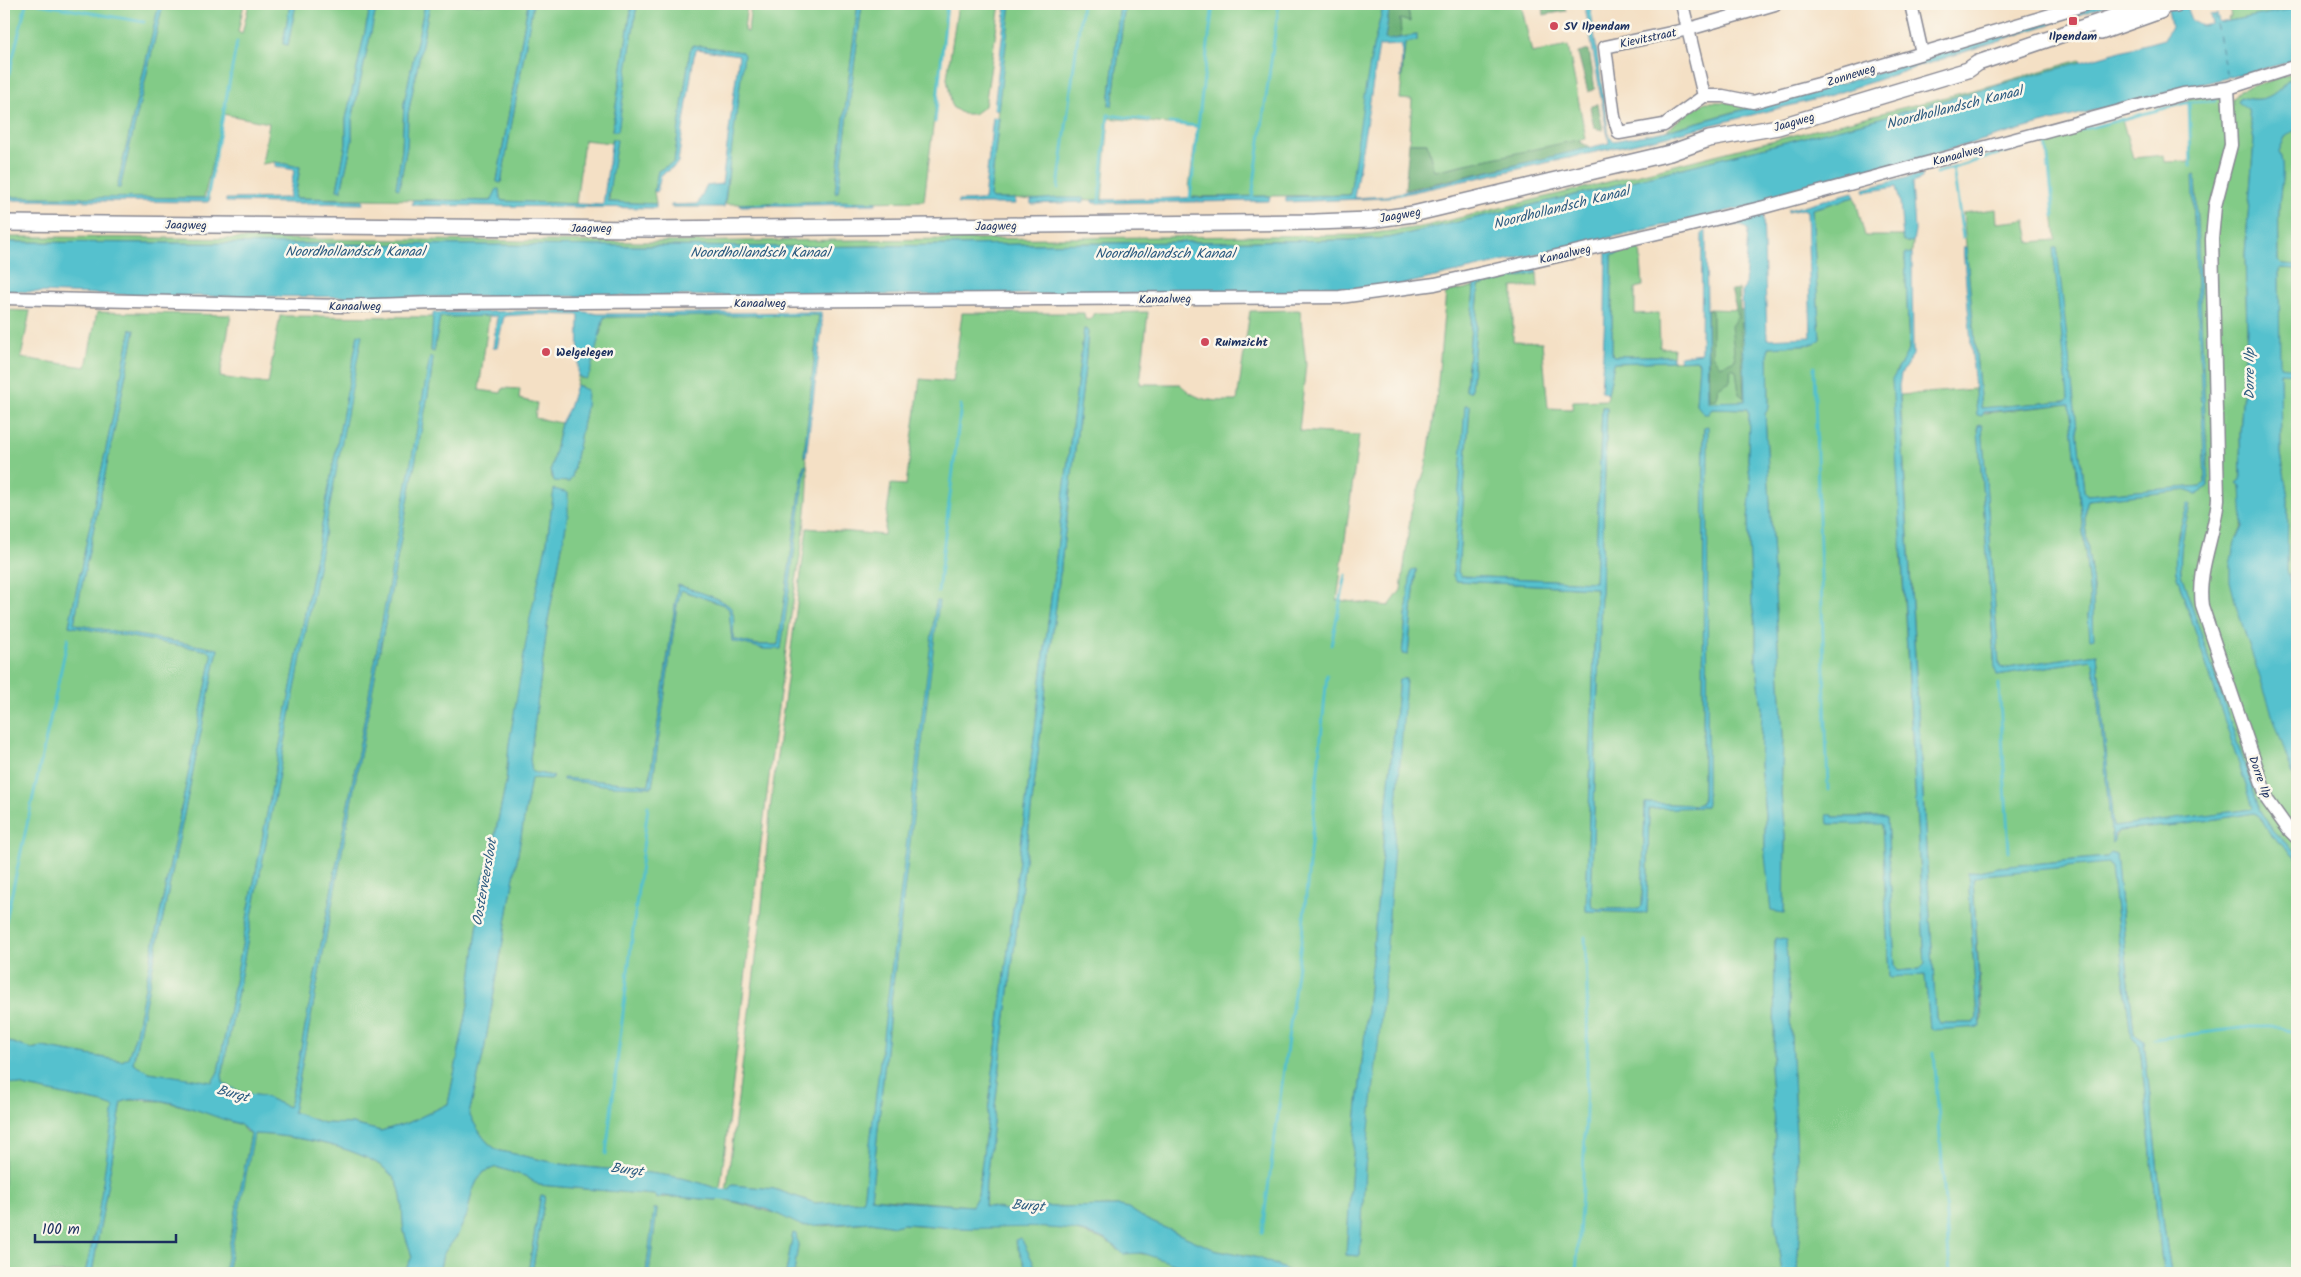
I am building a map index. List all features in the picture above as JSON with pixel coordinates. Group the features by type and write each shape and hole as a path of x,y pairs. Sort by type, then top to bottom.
{"main road":[{"name":"Jaagweg","path":"4,223 658,229 1364,220 1413,214 1670,153 1708,139 1765,131 1968,70 1980,70 2021,58 2154,6"}],"street":[{"path":"1682,4 1704,96"},
{"name":"Kievitstraat","path":"1704,96 1664,125 1619,133 1614,117 1605,47 1689,29 1775,4"},
{"path":"1911,4 1922,54"},
{"name":"Zonneweg","path":"1704,96 1723,96 1753,102 1922,54 2087,4"},
{"name":"Kanaalweg","path":"4,298 349,306 1340,297 1435,284 1759,209 2183,94 2228,88 2297,66"},
{"name":"Dorre Ilp","path":"2228,88 2231,145 2215,206 2212,239 2218,499 2215,522 2200,581 2202,606 2268,801 2288,829 2297,838"}],"green space":[{"path":"4,4 159,4 117,187 120,188 163,4 244,4 238,32 242,34 249,4 290,4 283,44 288,45 296,4 371,4 346,119 346,144 337,190 341,191 352,141 352,120 377,4 425,4 404,103 402,150 396,188 399,189 407,146 408,114 430,4 528,4 497,181 501,183 533,4 632,4 612,130 617,131 637,4 747,4 744,31 748,32 751,4 858,4 835,192 838,192 862,4 948,4 924,201 725,204 742,52 693,45 690,51 674,162 658,171 654,191 656,204 609,202 612,139 611,143 584,140 576,204 502,201 499,190 491,201 295,198 300,167 275,162 262,164 269,123 223,114 204,198 4,197"},
{"path":"958,4 1000,4 985,106 974,114 963,114 952,107 947,78"},
{"path":"1010,4 1120,4 1109,105 1112,106 1125,4 1384,4 1373,47 1350,195 1192,197 1189,187 1197,127 1109,118 1102,200 991,199 999,118 997,117"},
{"path":"1390,4 1407,4 1410,22 1400,19 1401,37 1388,41 1385,38"},
{"path":"1407,4 1521,4 1532,53 1568,46 1586,139 1433,171 1427,143 1409,143 1412,100 1400,99 1405,43 1417,40 1416,35 1401,37 1400,19 1410,21"},
{"path":"1539,4 1564,4 1566,11 1544,15 1543,6"},
{"path":"2297,4 2297,8 2229,21 2228,18 2231,17 2229,5"},
{"path":"1589,50 1595,89 1588,92 1578,53"},
{"path":"2080,60 2080,63 1873,120 1588,192 1389,238 797,247 4,242 4,237 649,242 1359,235 1421,227 1596,185 1993,85"},
{"path":"2297,72 2278,90 2266,98 2250,99 2240,97 2248,109 2254,140 2245,254 2247,329 2240,434 2241,480 2237,483 2241,486 2244,512 2243,524 2238,535 2243,626 2275,720 2297,714 2297,854 2273,831 2260,811 2181,574 2182,540 2190,506 2178,532 2176,573 2254,807 2252,809 2113,828 2097,654 2001,668 1999,664 1982,426 1978,426 1994,658 1997,675 2090,660 2093,663 2098,692 2112,842 2118,831 2186,824 2254,813 2258,815 2271,835 2297,859 2297,1273 2171,1273 2164,1227 2144,1041 2134,1034 2116,855 2111,853 2107,857 1999,867 1968,873 1977,1019 1974,1023 1939,1023 1936,1018 1900,395 1975,389 1977,414 2070,405 2090,598 2088,616 2093,638 2093,588 2085,517 2087,500 2189,490 2196,494 2208,486 2195,174 2205,484 2203,486 2086,495 2073,393 2066,367 2068,398 2066,401 1981,408 1963,213 1996,209 1997,223 2026,220 2030,242 2056,240 2046,141 2122,119 2133,158 2164,155 2165,162 2192,161 2188,98 2212,96 2224,101 2234,99 2240,90"},
{"path":"1706,102 1724,102 1751,107 1666,131 1683,116"},
{"path":"1598,104 1603,130 1594,128 1590,107"},
{"path":"2297,129 2297,265 2282,264 2279,261 2279,206 2282,165 2279,151 2285,137"},
{"path":"1577,140 1591,148 1405,190 1409,143 1427,143 1434,171"},
{"path":"1855,197 1865,236 1903,236 1906,242 1913,242 1912,253 1905,255 1909,349 1906,358 1896,371 1901,548 1925,964 1920,969 1897,971 1895,967 1887,819 1882,817 1833,817 1829,824 1882,823 1889,977 1925,975 1930,1028 1980,1027 1982,1018 1973,879 1983,875 2108,862 2111,868 2131,1037 2140,1045 2163,1273 1797,1273 1800,1215 1786,941 1775,939 1774,1057 1770,1066 1777,1185 1775,1221 1782,1273 1294,1273 1259,1258 1213,1249 1147,1220 1128,1208 1120,1206 1054,1207 1026,1205 1012,1211 985,1206 986,1180 1085,368 1088,330 1084,329 978,1195 972,1206 871,1198 891,1001 938,601 863,1201 815,1203 774,1189 732,1185 726,1192 760,927 771,801 807,528 884,535 891,484 906,485 920,379 953,382 962,313 1084,313 1085,319 1089,320 1095,313 1148,312 1140,384 1180,384 1186,390 1199,397 1213,400 1237,401 1250,311 1300,310 1306,364 1299,431 1359,435 1337,600 1389,606 1401,590 1411,511 1426,467 1436,403 1446,292 1474,287 1466,390 1471,391 1479,286 1537,273 1538,287 1513,287 1513,341 1542,342 1548,408 1572,409 1573,401 1607,400 1614,363 1696,360 1699,363 1696,404 1708,414 1711,408 1747,409 1749,414 1748,460 1751,485 1748,520 1752,604 1756,628 1756,659 1762,708 1760,764 1765,815 1765,855 1784,913 1785,835 1781,795 1783,736 1765,414 1769,407 1768,347 1815,344 1820,339 1812,209","holes":["1466,405 1470,406 1458,572 1461,576 1595,582 1602,407 1607,407 1591,901 1592,907 1598,909 1639,909 1642,906 1645,803 1694,805 1700,804 1703,800 1704,427 1706,807 1649,808 1647,913 1586,911 1596,588 1456,581 1453,575","1416,570 1408,655 1402,653 1409,589","1399,679 1406,679 1365,1167 1360,1256 1346,1255 1352,1166"]},
{"path":"1640,248 1643,286 1635,288 1635,314 1659,313 1660,348 1674,348 1673,356 1613,356 1612,354 1612,255"},
{"path":"2279,269 2297,269 2297,369 2279,366"},
{"path":"1739,289 1744,398 1739,394 1736,370 1731,368 1730,381 1718,388 1716,399 1709,400 1707,309 1712,311 1712,355 1720,366 1735,360 1731,326 1738,316 1731,290"},
{"path":"1707,309 1744,310 1745,401 1708,403"},
{"path":"4,310 30,311 21,358 86,367 97,312 231,315 220,377 268,384 280,316 434,317 431,351 434,352 440,317 489,316 479,390 501,393 503,388 520,389 519,399 537,403 535,418 561,423 551,469 552,478 569,482 572,477 586,407 581,386 576,385 578,376 582,379 600,335 604,317 819,314 804,455 808,480 805,521 773,743 720,1190 681,1178 641,1172 581,1167 500,1151 490,1145 478,1130 469,1114 484,1051 531,778 553,779 553,776 532,772 530,759 548,620 568,515 554,490 547,542 509,744 506,782 489,864 483,879 468,1006 448,1104 408,1123 381,1131 352,1124 323,1123 293,1112 430,384 433,358 431,357 363,727 291,1100 288,1107 263,1096 242,1093 223,1083 222,1075 350,396 358,335 218,1072 212,1083 149,1072 133,1063 218,649 74,623 135,330 131,329 69,626 210,651 212,657 135,1037 128,1058 122,1061 42,1047 31,1049 4,1040","holes":["804,465 781,648 760,645 778,645","678,585 724,602 729,606 733,617 733,639 753,644 732,641 729,609 724,605 681,590 677,605 652,787 563,779 649,785"]},
{"path":"2280,373 2297,374 2297,557 2294,559 2289,579 2287,570 2288,499 2281,453"},
{"path":"4,1082 115,1107 97,1223 85,1273 4,1273"},
{"path":"128,1100 162,1101 195,1109 241,1125 245,1131 251,1134 224,1273 92,1273 122,1102"},
{"path":"253,1134 308,1140 329,1145 367,1158 383,1167 394,1178 400,1190 404,1231 412,1257 404,1273 227,1273"},
{"path":"496,1167 525,1176 539,1185 655,1195 657,1199 676,1197 717,1200 719,1198 822,1226 871,1222 895,1226 903,1224 960,1228 1036,1227 1070,1229 1099,1238 1114,1245 1118,1250 1156,1256 1200,1273 1035,1273 1035,1266 1021,1239 1015,1241 1026,1268 1026,1273 794,1273 798,1245 793,1233 786,1273 649,1273 657,1209 654,1209 646,1273 532,1273 545,1196 541,1195 528,1273 439,1273 443,1254 457,1236 467,1215 472,1192 477,1181 484,1172"}],"water":[{"path":"159,4 163,4 120,188 117,188"},
{"path":"290,4 296,4 288,45 283,44"},
{"path":"371,4 377,4 352,120 352,141 341,191 337,190 346,144 346,119"},
{"path":"425,4 430,4 408,114 407,146 399,189 396,188 402,150 404,103"},
{"path":"528,4 533,4 501,183 497,182"},
{"path":"632,4 637,4 618,131 612,131"},
{"path":"858,4 862,4 838,192 835,192"},
{"path":"1006,4 1011,4 998,110 994,109"},
{"path":"1120,4 1125,4 1112,106 1109,105"},
{"path":"1384,4 1390,4 1385,39 1417,35 1417,41 1405,43 1401,78 1402,45 1379,46 1354,198 1386,196 1609,143 1585,6 1580,4 1590,4 1609,136 1613,141 1666,131 1871,75 2101,4 2112,4 1825,97 1650,140 1386,198 1286,202 1286,197 1350,195 1364,96 1373,47"},
{"name":"Noordhollandsch Kanaal","path":"2167,4 2185,4 2191,20 2202,26 2212,24 2210,15 2217,14 2219,23 2297,8 2297,62 2040,124 1760,203 1763,214 1767,339 1811,337 1807,211 1803,209 1788,212 1788,210 1853,192 1855,197 1812,209 1820,339 1815,344 1768,347 1769,407 1765,414 1783,737 1781,795 1785,835 1784,913 1771,911 1765,855 1765,815 1760,764 1762,708 1756,659 1756,628 1752,604 1748,520 1751,485 1748,460 1749,414 1747,409 1712,408 1708,414 1704,414 1696,404 1699,362 1696,360 1679,361 1680,356 1701,353 1702,234 1706,230 1708,402 1745,401 1742,291 1745,287 1748,230 1741,225 1723,226 1723,222 1754,205 1400,285 1299,293 426,297 161,296 4,291 4,242 797,247 1389,238 1588,192 1873,120 2164,39 2171,26"},
{"path":"693,45 742,52 744,55 724,207 671,207 671,205 698,204 706,186 722,184 739,55 697,49 694,56 678,162 661,175 657,192 654,191 658,171 674,162 690,51"},
{"path":"2297,72 2297,129 2285,137 2279,151 2282,171 2279,206 2279,261 2282,264 2297,265 2297,269 2281,268 2279,270 2280,366 2297,369 2297,374 2280,373 2281,453 2288,499 2287,570 2297,602 2297,788 2237,609 2230,581 2230,565 2235,542 2243,527 2241,486 2237,483 2241,480 2240,434 2247,329 2245,254 2254,140 2248,109 2238,102 2240,97 2259,99 2272,95"},
{"path":"993,117 999,118 990,196 992,199 1015,199 1015,204 958,204 958,201 984,200"},
{"path":"612,139 617,140 609,202 656,204 656,208 413,205 412,203 413,200 491,201 497,189 499,189 502,201 603,205"},
{"path":"275,162 300,167 295,198 363,200 363,204 226,202 226,199 289,198 294,170 275,166"},
{"path":"1922,174 1922,179 1912,183 1915,231 1913,242 1906,242 1903,240 1900,202 1896,187 1864,192 1863,189"},
{"path":"2195,174 2208,487 2196,494 2189,490 2087,500 2085,517 2093,588 2094,638 2090,639 2088,616 2090,598 2070,405 1984,412 1982,416 1977,415 1963,247 1966,247 1981,408 2066,401 2068,398 2053,248 2057,248 2084,491 2087,495 2202,486 2205,483 2192,175"},
{"path":"1270,196 1269,201 1093,203 1093,200"},
{"path":"4,197 210,198 209,202 4,200"},
{"path":"1084,198 1084,202 1031,204 1031,200"},
{"path":"835,201 876,202 876,204 740,206 740,204"},
{"path":"1640,245 1640,248 1612,255 1612,354 1613,356 1673,356 1673,361 1614,363 1608,394 1601,391 1606,252"},
{"path":"1912,253 1913,355 1901,374 1899,386 1936,1018 1939,1023 1974,1023 1977,1019 1968,873 1999,867 2107,857 2111,853 2116,855 2134,1034 2144,1041 2164,1227 2171,1273 2163,1273 2140,1045 2131,1037 2111,868 2108,863 1983,875 1973,879 1981,1027 1933,1030 1930,1028 1925,975 1889,977 1882,824 1828,824 1827,815 1833,815 1833,817 1882,817 1887,819 1895,967 1898,971 1920,969 1925,964 1892,380 1909,349 1905,254"},
{"path":"1536,268 1537,273 1479,286 1471,391 1466,391 1474,287 1472,283"},
{"path":"579,311 598,314 821,312 822,328 806,457 804,455 819,315 604,317 590,373 586,379 578,376 579,315 532,314 504,316 497,348 493,348 497,316 440,317 434,352 431,351 433,313"},
{"name":"Oosterveersloot","path":"131,329 135,330 74,623 218,649 133,1063 149,1072 212,1082 218,1072 358,334 362,335 222,1075 223,1083 242,1093 263,1096 288,1107 291,1100 363,727 430,357 433,358 430,384 293,1112 323,1123 352,1124 381,1131 408,1123 448,1104 468,1006 483,879 489,864 506,782 509,744 530,618 547,542 554,489 568,493 568,515 548,620 530,759 532,772 553,776 553,779 531,778 484,1051 469,1114 478,1130 490,1145 500,1151 581,1167 641,1172 681,1178 720,1190 717,1200 662,1196 658,1199 654,1195 539,1185 525,1176 496,1167 484,1172 477,1181 472,1192 467,1215 457,1236 443,1254 439,1273 404,1273 412,1257 404,1231 400,1190 394,1178 383,1167 368,1158 329,1145 288,1137 254,1134 227,1273 224,1273 251,1134 239,1124 170,1102 133,1099 122,1102 92,1273 85,1273 97,1223 114,1107 4,1082 4,1040 31,1049 42,1047 122,1061 128,1058 135,1037 212,657 210,651 69,626"},
{"path":"1084,329 1088,330 1085,368 986,1180 985,1206 1012,1211 1026,1205 1054,1207 1120,1206 1128,1208 1147,1220 1213,1249 1259,1258 1294,1273 1200,1273 1142,1253 1123,1254 1115,1246 1101,1238 1083,1232 1062,1229 1018,1227 953,1228 903,1224 895,1226 871,1222 802,1226 769,1210 725,1199 726,1192 732,1185 774,1189 815,1203 863,1201 936,601 939,601 891,1001 871,1198 972,1206 978,1195"},
{"path":"576,385 587,390 586,407 572,477 569,482 554,481 551,469 561,423 569,408"},
{"path":"1465,405 1470,406 1458,572 1461,576 1595,582 1602,407 1607,407 1591,901 1592,907 1598,909 1639,909 1642,906 1645,803 1694,805 1700,804 1703,800 1704,427 1708,426 1707,804 1706,807 1649,809 1647,913 1586,911 1596,588 1456,581 1453,575"},
{"path":"1982,425 1999,664 2001,668 2097,654 2113,827 2252,809 2253,807 2176,573 2176,546 2188,504 2190,505 2181,548 2181,574 2260,811 2273,831 2297,854 2297,859 2271,835 2258,815 2254,813 2186,824 2118,831 2114,835 2114,842 2112,843 2098,692 2093,663 2090,660 1997,675 1995,669 1978,426"},
{"path":"804,465 806,465 781,649 764,649 732,641 729,609 724,605 681,590 677,605 652,787 611,786 563,780 563,778 649,785 678,585 724,602 729,606 733,617 733,639 757,645 778,645"},
{"path":"1416,569 1408,655 1402,654 1411,570"},
{"path":"1399,679 1406,679 1383,999 1365,1167 1360,1256 1346,1255 1352,1166"},
{"path":"1775,938 1786,940 1800,1215 1797,1273 1782,1273 1775,1221 1777,1185 1770,1066 1774,1057"},
{"path":"541,1195 545,1196 532,1273 528,1273"},
{"path":"654,1209 657,1209 649,1273 646,1273"},
{"path":"793,1233 796,1234 798,1245 794,1273 786,1273"},
{"path":"1021,1238 1035,1266 1035,1273 1026,1273 1026,1268 1015,1240"}],"waterway":[{"path":"4,94 26,4"},
{"path":"39,4 144,22"},
{"path":"935,122 947,4"},
{"path":"1058,188 1082,4"},
{"path":"1169,123 1198,126 1213,4"},
{"path":"1252,198 1279,4"},
{"path":"207,199 237,42"},
{"path":"2191,166 2189,102 2215,101"},
{"path":"2054,216 2046,139 2189,102"},
{"path":"1099,202 1108,115 1149,120"},
{"path":"1190,199 1198,126"},
{"path":"1953,168 2046,139"},
{"path":"1936,173 1953,168 1963,237"},
{"path":"1814,367 1828,790"},
{"path":"938,592 961,405"},
{"path":"1331,645 1346,575"},
{"path":"4,929 68,638"},
{"path":"1262,1233 1303,927 1327,675"},
{"path":"1999,684 2009,852"},
{"path":"606,1154 648,806"},
{"path":"1576,1273 1586,1105 1587,979 1585,937"},
{"path":"2154,1039 2250,1027 2281,1027 2297,1033"},
{"path":"1934,1052 1950,1273"},
{"name":"Burgt","path":"707,1193 739,1196"}],"ferry route":[{"path":"2214,14 2227,78"}],"place":[{"name":"Ilpendam","path":"2073,21"},
{"name":"SV Ilpendam","path":"1554,26"},
{"name":"Ruimzicht","path":"1205,342"},
{"name":"Welgelegen","path":"546,352"}]}
